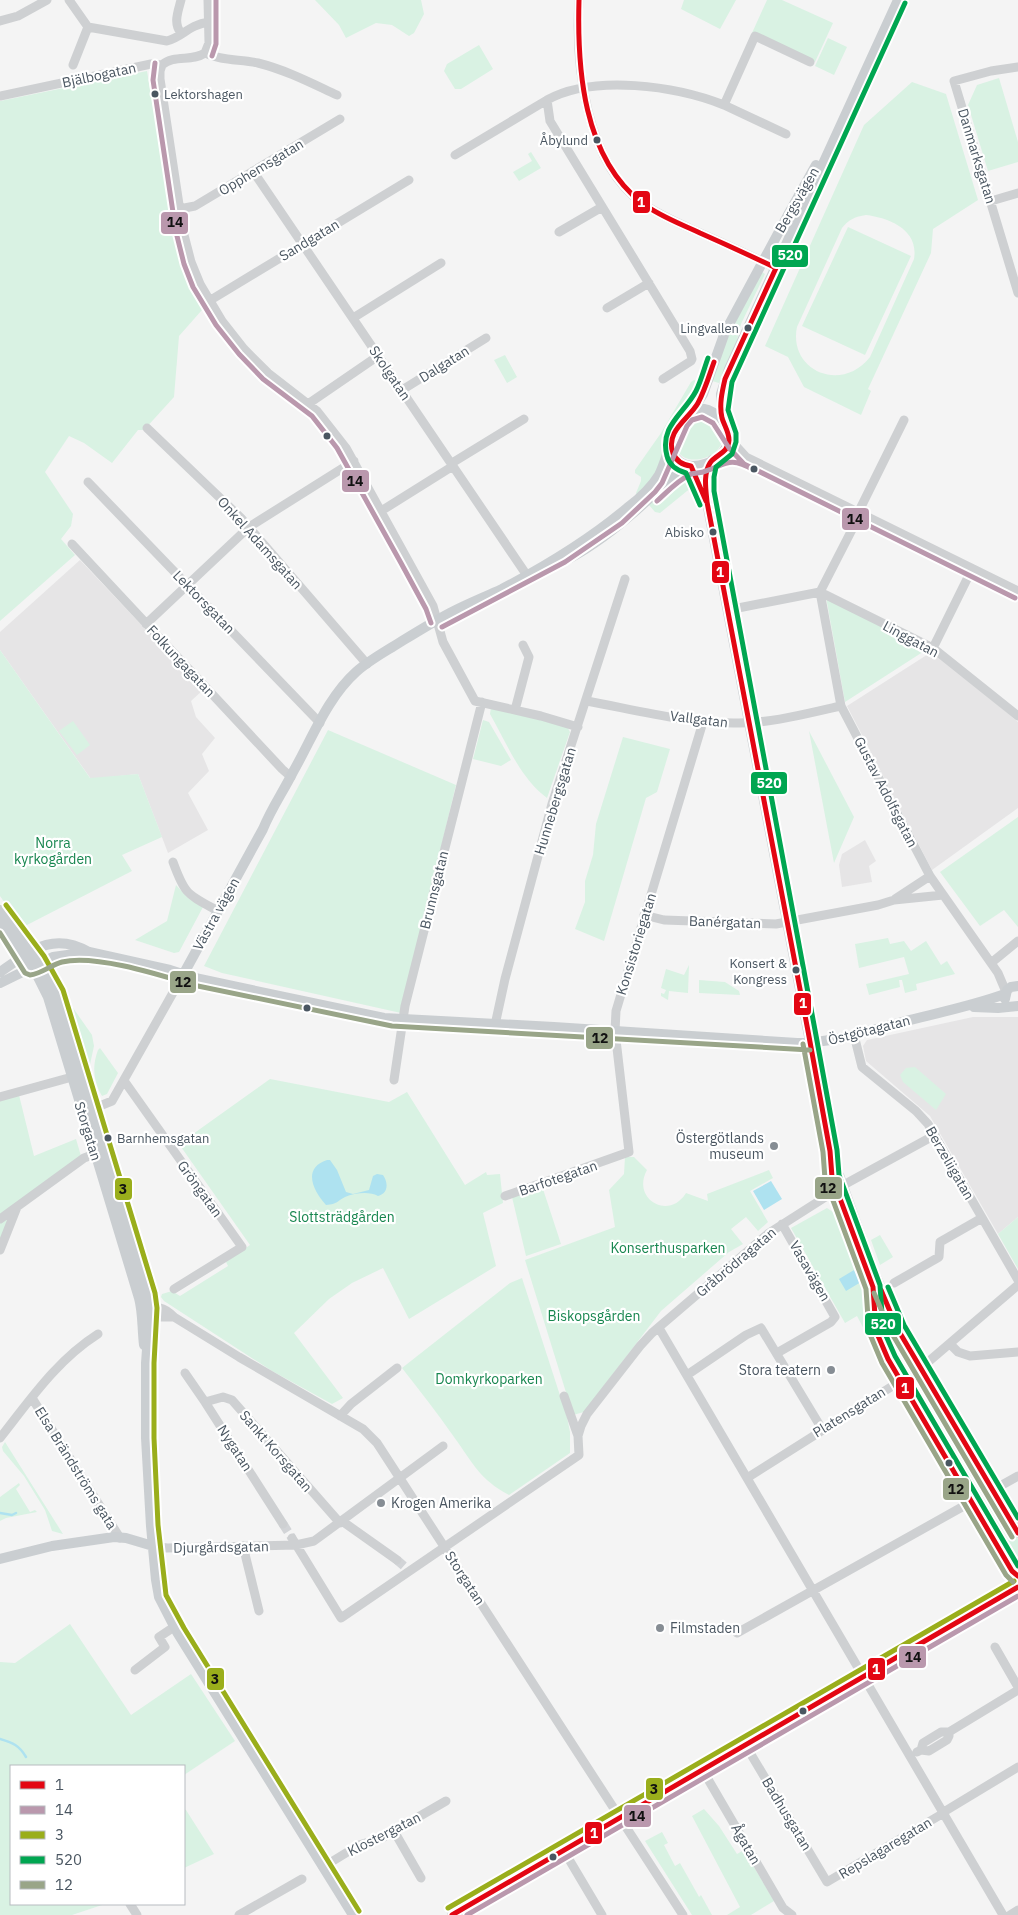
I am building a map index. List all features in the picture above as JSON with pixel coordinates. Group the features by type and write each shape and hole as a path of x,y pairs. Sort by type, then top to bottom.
{"main road":[{"name":"Bergsvägen","path":"725,425 721,401 725,379 898,0"},
{"name":"Bergsvägen","path":"692,411 703,394 726,332 797,199 840,125"},
{"path":"716,458 690,466 680,463 676,458 672,441 683,418 692,411 712,412 725,425 728,444 725,450 716,458 706,476 707,502 830,1151 840,1189 873,1287 877,1337 971,1502 1012,1571 1018,1576"},
{"name":"Västra vägen","path":"183,975 263,829 271,809 283,792 320,722 343,687 367,664 438,620 503,588 584,541 640,496 659,474 672,441"},
{"path":"690,466 707,502"},
{"name":"Västra vägen","path":"503,588 528,579 588,548 633,513 672,477 690,466"},
{"path":"0,910 32,959"},
{"path":"0,919 32,959"},
{"name":"Östgötagatan","path":"32,959 50,943 59,942 73,945 89,952 183,975 372,1016 403,1020 810,1043 854,1035 966,1007 1013,989"},
{"name":"Östgötagatan","path":"32,959 89,952"},
{"path":"0,972 32,959"},
{"path":"0,982 32,959"},
{"name":"Storgatan","path":"32,959 48,997 72,1077 87,1112 148,1295 147,1312"},
{"name":"Storgatan","path":"32,959 56,993 87,1112 95,1154 147,1312"},
{"path":"1013,989 1006,1002 1017,1007"},
{"name":"Östgötagatan","path":"966,1007 1017,1007"},
{"path":"840,1189 889,1310 1018,1532"},
{"path":"147,1312 147,1482 159,1597 174,1627 353,1915"},
{"name":"Djurgårdsgatan","path":"0,1559 52,1546 120,1538 153,1546"},
{"path":"452,1915 1018,1587"}],"street":[{"path":"0,21 18,16 47,0"},
{"path":"69,0 88,27 167,41 194,25 208,22"},
{"path":"181,0 176,27 181,33"},
{"path":"205,53 209,43 208,0"},
{"path":"579,0 580,48 584,88 591,121 601,152 611,171 641,203 662,216 776,268"},
{"path":"73,65 88,27"},
{"path":"724,105 755,36 810,62"},
{"name":"Bjälbogatan","path":"0,96 151,64 162,65 168,60 198,57 205,53 212,56 245,60 275,67 337,95"},
{"path":"162,65 160,79 179,209 189,257 209,301 233,336 257,363 308,404 324,420 354,461 433,606 443,642 475,701 578,727"},
{"name":"Danmarksgatan","path":"1018,67 991,71 954,81 1018,293"},
{"path":"455,155 547,100 567,91 614,84 696,96 724,105 786,134"},
{"path":"547,100 550,122 692,355 692,359 687,365 663,380"},
{"name":"Opphemsgatan","path":"179,209 195,206 340,119"},
{"name":"Skolgatan","path":"253,171 526,574"},
{"name":"Sandgatan","path":"209,301 409,180"},
{"path":"991,202 1018,193"},
{"path":"559,232 602,207"},
{"path":"353,318 441,263"},
{"path":"607,308 649,282"},
{"name":"Dalgatan","path":"402,390 486,338"},
{"path":"308,404 378,356"},
{"path":"381,511 524,419"},
{"path":"728,610 820,592 904,420"},
{"path":"725,425 732,439 748,458"},
{"name":"Onkel Adamsgatan","path":"147,428 249,527 367,664"},
{"path":"716,458 731,454 748,458 1018,591"},
{"path":"146,624 249,527 354,461"},
{"name":"Lektorsgatan","path":"88,482 320,722"},
{"name":"Folkungagatan","path":"72,544 291,777"},
{"path":"933,648 972,569"},
{"name":"Hunnebergsgatan","path":"495,1025 505,979 552,804 625,579"},
{"name":"Linggatan","path":"820,592 933,648 1018,716"},
{"name":"Gustav Adolfsgatan","path":"820,592 841,706 930,876 990,963 1013,989"},
{"path":"515,710 529,657 523,645"},
{"name":"Vallgatan","path":"586,701 703,722 750,723 841,706"},
{"name":"Brunnsgatan","path":"394,1080 403,1020 482,702"},
{"name":"Konsistoriegatan","path":"610,1160 629,1152 615,1031 616,1011 703,722"},
{"path":"173,862 184,889 195,898 218,911"},
{"name":"Banérgatan","path":"894,900 930,876"},
{"name":"Banérgatan","path":"644,915 664,920 776,924 878,905 894,900 943,895"},
{"path":"990,963 1018,941"},
{"name":"Västra vägen","path":"87,1112 112,1101 125,1082 183,975"},
{"name":"Berzeliigatan","path":"854,1035 862,1067 923,1117 1018,1280"},
{"path":"0,1097 72,1077"},
{"name":"Gröngatan","path":"125,1082 242,1247 174,1289"},
{"name":"Gråbrödragatan","path":"578,1436 580,1426 587,1414 640,1346 769,1232 935,1135"},
{"path":"0,1218 84,1158 95,1154"},
{"name":"Barfotegatan","path":"505,1196 610,1160"},
{"path":"0,1250 17,1207"},
{"path":"894,1284 939,1257 940,1242 982,1218"},
{"name":"Vasavägen","path":"777,1353 834,1319 834,1314 782,1224"},
{"name":"Platensgatan","path":"746,1478 921,1368 1018,1285"},
{"name":"Storgatan","path":"147,1312 174,1317 369,1435 401,1478 563,1733 683,1915"},
{"path":"659,1328 1003,1915"},
{"path":"687,1375 758,1328 763,1330 822,1429"},
{"path":"0,1438 53,1371 69,1355 98,1334"},
{"path":"950,1344 958,1352 970,1356 1018,1352"},
{"path":"340,1416 351,1404 397,1368"},
{"name":"Nygatan","path":"184,1373 205,1402 283,1524"},
{"path":"294,1542 342,1618 408,1569 446,1548 503,1506 579,1456 578,1436 564,1396"},
{"name":"Sankt Korsgatan","path":"205,1402 223,1397 232,1400 341,1522 397,1560"},
{"name":"Elsa Brändströms gata","path":"32,1398 120,1538"},
{"name":"Djurgårdsgatan","path":"153,1546 167,1548 244,1546 314,1540 443,1446"},
{"path":"993,1490 1018,1476"},
{"path":"737,1633 971,1502"},
{"path":"244,1546 259,1611"},
{"path":"135,1670 165,1647 159,1637 174,1627"},
{"path":"910,1756 921,1750 923,1743 941,1732 949,1732 1018,1688 995,1647"},
{"name":"Badhusgatan","path":"746,1746 827,1882"},
{"name":"Repslagaregatan","path":"827,1882 1018,1767"},
{"name":"Ågatan","path":"705,1770 709,1781 783,1908 792,1915"},
{"name":"Klostergatan","path":"323,1867 359,1846 377,1840 394,1831 446,1801"},
{"path":"394,1831 421,1878"},
{"path":"564,1851 602,1915"},
{"path":"239,1915 302,1879"},
{"path":"1010,1915 1018,1910"}],"shaded area":[{"path":"80,560 203,690 191,701 196,717 215,738 202,754 209,771 188,793 208,830 168,853 138,774 91,779 0,650 0,632"},
{"path":"933,651 1018,722 1018,808 932,870 847,706"},
{"path":"865,840 876,861 869,866 872,882 842,887 839,865 842,854"},
{"path":"973,1017 1018,1017 1018,1217 998,1234 930,1116 866,1061 863,1046 867,1040"}],"green space":[{"path":"315,0 421,0 424,14 414,33 409,36 392,25 376,23 346,38 339,25"},
{"path":"684,0 736,0 720,29 681,9"},
{"path":"767,0 782,0 833,23 815,62 752,33"},
{"path":"828,38 847,47 834,75 815,66"},
{"path":"479,45 493,69 461,89 455,89 444,71 447,64"},
{"name":"Lektorshagen","path":"147,71 176,245 188,282 202,310 179,336 174,397 144,430 138,430 112,463 84,443 69,436 45,472 73,514 71,526 61,539 75,555 0,621 0,101"},
{"path":"999,78 1018,142 1018,162 988,171 968,105 977,85"},
{"name":"Lingvallen","path":"912,82 946,94 978,200 933,229 931,253 868,389 871,391 861,415 804,387 788,357 765,346 864,125","holes":["866,215 893,223 907,233 912,240 914,259 870,357 858,368 845,374 832,375 819,372 808,365 801,355 796,342 797,327 842,228 847,222 855,218"]},
{"path":"531,152 541,168 519,181 513,172 532,161 528,154"},
{"path":"848,227 911,256 865,355 802,326"},
{"path":"762,272 765,274 741,324 737,340 719,383 712,381 729,334"},
{"path":"505,355 517,377 507,383 494,360"},
{"path":"694,380 702,383 700,389 674,424 655,474 637,495 641,477 635,473 635,470"},
{"path":"700,416 710,419 717,425 721,432 721,444 715,452 705,458 694,460 684,457 678,450 678,438 688,421"},
{"path":"681,476 689,477 697,486 687,491 660,513 655,512 649,505"},
{"path":"826,597 929,648 845,702"},
{"name":"Norra kyrkogården","path":"0,650 90,778 138,774 162,837 122,855 132,871 25,926 18,922 0,896"},
{"path":"491,708 568,728 570,732 547,798 537,790 514,759 490,714"},
{"path":"483,720 489,722 511,760 501,766 473,759"},
{"path":"73,721 90,745 77,755 59,731"},
{"path":"328,730 456,785 401,1013 222,973 204,966"},
{"path":"809,731 854,817 834,863"},
{"path":"623,737 670,749 657,792 646,798 604,941 575,929 585,902 585,881 593,855 596,824"},
{"path":"1018,817 1018,927 1004,910 980,926 940,872"},
{"path":"176,885 188,898 203,907 179,952 174,953 135,940 167,921"},
{"path":"888,938 890,944 904,941 911,951 926,941 941,965 947,961 955,974 916,984 917,990 905,993 902,980 899,980 900,987 869,995 866,984 909,974 904,957 859,968 855,944"},
{"path":"689,965 688,993 669,991 668,1000 661,996 661,993 664,994 666,990 661,988 666,969 684,975"},
{"path":"699,980 725,982 739,991 740,995 699,993"},
{"path":"57,985 92,1035 94,1046 89,1069 99,1103 94,1102"},
{"path":"100,1048 118,1073 107,1094 102,1096 94,1073 96,1056"},
{"path":"821,1059 824,1060 833,1113 830,1111"},
{"path":"915,1067 946,1094 936,1110 903,1082 900,1075 906,1068"},
{"name":"Slottsträdgården","path":"270,1079 389,1102 407,1092 465,1185 486,1172 487,1175 500,1174 503,1203 483,1213 496,1266 409,1319 383,1268 352,1283 329,1299 294,1333 343,1398 332,1404 272,1371 164,1301 161,1297 162,1294 172,1291 180,1296 228,1266 226,1262 250,1245 179,1144"},
{"path":"19,1095 34,1156 76,1139 81,1156 14,1206 0,1244 0,1100"},
{"path":"625,1157 634,1157 647,1170 643,1180 644,1190 654,1203 662,1206 679,1201 686,1193 708,1201 707,1194 769,1170 773,1178 750,1191 768,1222 758,1231 746,1217 731,1229 743,1244 729,1252 661,1311 584,1412 573,1415 525,1260 615,1227 609,1190 624,1174"},
{"path":"542,1186 561,1244 526,1256 512,1197"},
{"path":"827,1208 833,1212 867,1296 868,1337 857,1316 845,1323 791,1228"},
{"path":"1018,1217 1018,1269 998,1234"},
{"path":"880,1235 893,1257 880,1265 871,1240"},
{"name":"Domkyrkoparken","path":"522,1278 567,1417 570,1432 570,1453 509,1495 490,1483 477,1470 402,1368 510,1283"},
{"path":"878,1294 915,1362 898,1372 882,1342"},
{"path":"922,1376 1018,1539 1018,1572 906,1386"},
{"path":"5,1442 63,1534 52,1531 45,1510 24,1476 3,1451 2,1447"},
{"path":"19,1483 20,1485 16,1489 30,1512 35,1510 37,1512 0,1521 0,1497"},
{"path":"70,1624 131,1715 191,1674 235,1741 185,1774 185,1765 10,1765 10,1905 102,1905 72,1915 0,1915 0,1662 15,1663"},
{"path":"704,1809 719,1826 737,1854 744,1850 774,1901 751,1915 727,1915 740,1907 692,1816"},
{"path":"185,1810 186,1810 214,1854 185,1868"},
{"path":"662,1832 668,1843 664,1845 675,1866 680,1863 699,1897 701,1895 712,1915 692,1915 645,1841"}],"water":[{"path":"330,1160 337,1170 346,1192 353,1194 369,1190 373,1176 377,1174 383,1175 385,1178 386,1190 382,1195 378,1196 370,1193 357,1194 326,1205 314,1187 312,1174 314,1168"},
{"path":"771,1181 782,1199 764,1210 753,1191"},
{"path":"854,1270 861,1282 846,1291 839,1279"}],"waterway":[{"path":"0,1513 12,1515 16,1513"},
{"path":"0,1739 15,1745 26,1757"}],"tunnel":[{"path":"283,1524 292,1538"},
{"path":"397,1560 405,1567"}],"transit line":[{"name":"14","path":"212,56 216,44 216,0"},
{"name":"1","path":"579,0 582,82 588,110 596,137 607,162 622,184 642,203 670,220 776,268 725,379 721,408 729,440 724,451 712,460 706,472 707,502 808,1031 830,1151 832,1177 873,1287 876,1331 888,1359 1012,1571 1018,1576"},
{"name":"520","path":"905,3 732,382 728,410 736,433 736,442 732,454 716,467 714,491 837,1150 839,1175 880,1285 883,1329 895,1356 1018,1566"},
{"name":"14","path":"155,63 153,80 176,232 184,264 193,287 216,325 239,354 263,379 312,416 337,448 426,609 431,623"},
{"name":"520","path":"700,505 686,473 676,469 669,462 665,446 669,428 696,391 708,358"},
{"name":"1","path":"706,501 691,466 683,464 674,456 671,445 675,432 698,403 714,362"},
{"name":"14","path":"442,627 565,562 622,523 662,483 687,426 692,420 702,417 713,423 729,448 744,464 1015,598"},
{"name":"14","path":"657,501 677,483 691,474 703,472 722,464 733,462 754,470"},
{"name":"3","path":"6,905 44,956 63,990 155,1293 157,1308 154,1363 154,1438 158,1525 166,1595 184,1628 359,1911"},
{"name":"12","path":"0,933 25,973 30,975 62,962 76,960 92,961 128,967 193,985 392,1026 810,1050"},
{"name":"12","path":"803,1044 823,1152 825,1179 866,1289 869,1332 882,1363 1006,1575 1013,1582"},
{"name":"520","path":"888,1287 904,1325 1018,1518"},
{"name":"1","path":"881,1290 897,1328 1018,1533"},
{"name":"12","path":"874,1293 891,1332 1012,1537"},
{"name":"3","path":"448,1908 1014,1581"},
{"name":"1","path":"452,1915 1018,1587"},
{"name":"14","path":"467,1915 1018,1596"}],"place":[{"name":"Lektorshagen","path":"155,94"},
{"name":"Åbylund","path":"597,140"},
{"name":"Lingvallen","path":"748,328"},
{"name":"Abisko","path":"713,532"},
{"name":"Konsert & Kongress","path":"796,970"},
{"name":"Barnhemsgatan","path":"108,1138"},
{"name":"Östergötlands museum","path":"774,1146"},
{"name":"Stora teatern","path":"831,1370"},
{"name":"Krogen Amerika","path":"381,1503"},
{"name":"Filmstaden","path":"660,1628"}],"park label":[{"name":"Konserthusparken","path":"668,1248"},
{"name":"Biskopsgården","path":"594,1316"}]}
